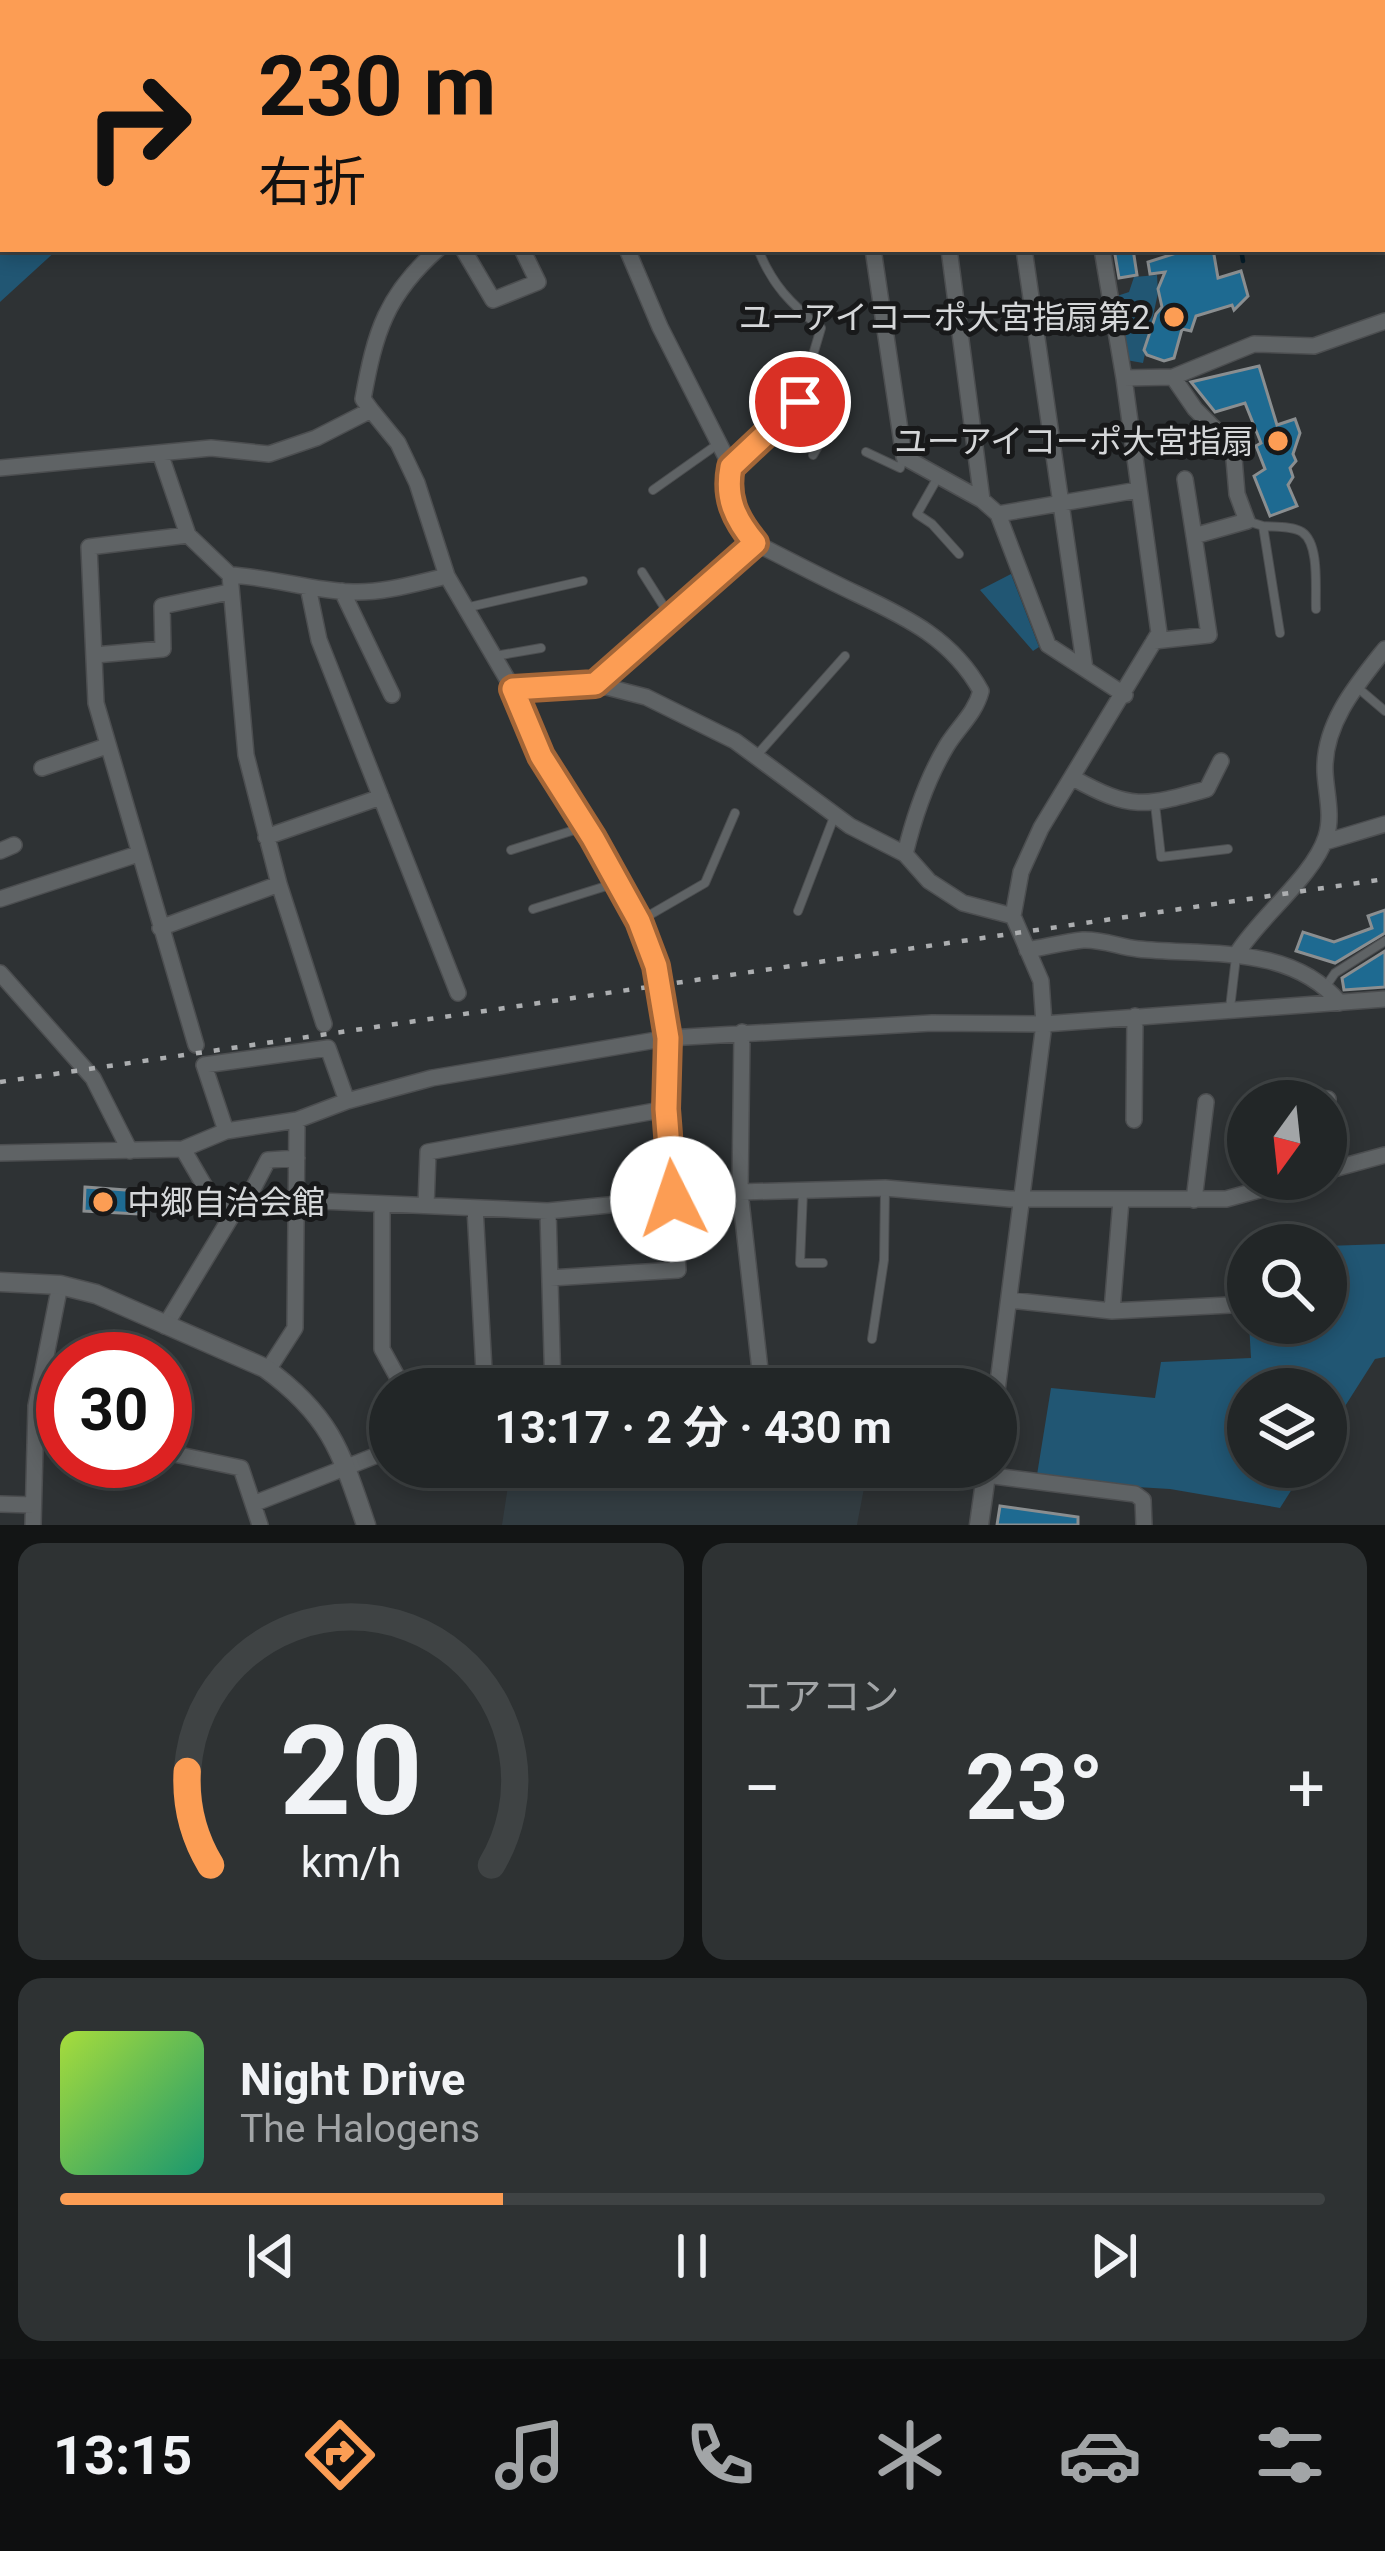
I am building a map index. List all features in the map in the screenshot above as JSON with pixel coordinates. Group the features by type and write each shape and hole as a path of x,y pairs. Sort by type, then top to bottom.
{"street":[{"path":"435,252 398,288 371,352 363,399 398,443 417,483 447,576 513,689 541,756 639,921 656,966 668,1038 666,1109 678,1270 550,1278"},
{"path":"465,252 493,300 538,282 523,252"},
{"path":"629,252 660,327 731,467 730,502 755,543 896,611 933,634 970,671 981,691 976,707 933,771 905,854"},
{"path":"873,252 904,457 982,500 998,514 1048,645 1125,694"},
{"path":"949,252 982,500"},
{"path":"1024,252 1084,669"},
{"path":"1000,1368 1044,1024 1041,982 1013,916 1031,848 1159,633 1103,252"},
{"path":"1124,378 1173,377 1254,344 1314,346 1385,321"},
{"path":"1173,377 1195,409 1233,447 1237,494 1255,524 1194,536"},
{"path":"0,468 211,448 269,454 316,438 371,410"},
{"path":"161,456 188,535 230,584 246,755 279,884 324,1024"},
{"path":"1154,641 1209,635 1185,478"},
{"path":"998,514 1138,490"},
{"path":"188,535 89,547 96,704 196,1045"},
{"path":"595,684 755,543"},
{"path":"95,656 163,650 162,606 230,584 271,577 342,591 387,590 447,576"},
{"path":"308,587 319,640 458,993"},
{"path":"342,591 392,695"},
{"path":"1236,955 1324,842 1329,808 1325,766 1337,714 1385,649"},
{"path":"513,689 595,684 646,697 735,741 835,815 905,854 929,881 963,903 1013,916"},
{"path":"42,768 107,746"},
{"path":"1072,778 1115,801 1155,804 1207,789 1221,761"},
{"path":"266,837 381,797"},
{"path":"1324,842 1385,824"},
{"path":"0,899 138,854"},
{"path":"160,928 279,884"},
{"path":"1027,950 1088,939 1134,949 1236,955 1281,963 1326,986 1340,1003"},
{"path":"0,974 93,1078 130,1151"},
{"path":"0,1153 183,1148 226,1131 297,1120 432,1078 668,1038 932,1023 1044,1024 1385,999"},
{"path":"1135,1120 1136,1016"},
{"path":"742,1032 740,1192 760,1368"},
{"path":"226,1131 204,1065 328,1048 347,1101"},
{"path":"1194,1200 1206,1102"},
{"path":"426,1206 428,1151 666,1109"},
{"path":"268,1370 295,1328 297,1120"},
{"path":"183,1148 208,1192 234,1212"},
{"path":"1347,1165 1385,1155"},
{"path":"165,1326 268,1160 297,1158"},
{"path":"297,1200 548,1211 804,1189 885,1188 1020,1199 1227,1199"},
{"path":"1112,1311 1121,1200"},
{"path":"382,1204 382,1349 392,1368"},
{"path":"475,1208 484,1368"},
{"path":"548,1211 553,1368"},
{"path":"0,1282 60,1285 96,1294 268,1370 308,1402 327,1427 366,1525"},
{"path":"33,1525 35,1425 60,1285"},
{"path":"1009,1300 1112,1311 1227,1305"},
{"path":"192,1458 241,1468 260,1525"},
{"path":"253,1504 369,1458"},
{"path":"1017,1476 1135,1494 1143,1500 1144,1525"},
{"path":"979,1525 984,1488"},
{"path":"0,1504 33,1505"}],"lane":[{"path":"731,467 800,402 821,328 788,301 769,277 759,252"},
{"path":"800,402 821,427 823,438 813,454"},
{"path":"652,490 719,443"},
{"path":"866,452 900,468 904,457"},
{"path":"938,477 917,514 959,554"},
{"path":"1280,633 1255,524 1300,530 1307,536 1314,558 1316,608"},
{"path":"642,572 669,614"},
{"path":"464,608 583,580"},
{"path":"493,657 541,648"},
{"path":"756,756 845,656"},
{"path":"1356,687 1385,712"},
{"path":"1155,804 1161,857 1228,849"},
{"path":"639,921 705,883 735,813"},
{"path":"798,911 835,815"},
{"path":"511,850 585,827"},
{"path":"533,909 618,882"},
{"path":"1326,986 1335,974 1385,941"},
{"path":"1230,1009 1236,955"},
{"path":"872,1339 884,1260 885,1188"},
{"path":"804,1189 800,1263 823,1263"}],"shaded area":[{"path":"0,252 55,252 0,302"},
{"path":"1157,275 1158,293 1143,363 1126,360 1117,296 1129,292 1134,277"},
{"path":"1011,574 1039,647 1033,651 980,590"},
{"path":"1385,1244 1385,1357 1375,1359 1347,1403 1347,1368 1227,1368 1227,1488 1293,1488 1280,1508 1170,1489 1036,1481 1051,1388 1155,1398 1161,1362 1251,1358 1250,1344 1347,1344 1347,1245"},
{"path":"508,1488 864,1488 857,1525 502,1525"}],"building":[{"path":"1115,252 1133,252 1137,275 1119,278"},
{"name":"ユーアイコーポ大宮指扇第2","path":"1180,252 1214,252 1218,278 1241,271 1248,296 1234,310 1232,305 1196,316 1191,331 1182,329 1174,358 1164,361 1144,350 1162,307 1158,289 1165,272 1150,274 1148,262"},
{"name":"ユーアイコーポ大宮指扇","path":"1259,366 1277,425 1295,419 1300,433 1288,485 1297,506 1270,516 1254,476 1265,469 1256,446 1261,443 1245,403 1215,412 1191,382"},
{"path":"1385,910 1385,933 1335,963 1296,951 1303,932 1334,942 1372,928 1368,916"},
{"path":"1385,951 1385,987 1344,990 1342,978"},
{"name":"中郷自治会館","path":"85,1187 139,1191 138,1214 84,1211"},
{"path":"1000,1506 1078,1517 1078,1525 997,1525"}],"waterway":[{"path":"1242,252 1243,261"}],"railway":[{"path":"0,1082 1385,879"}],"place":[{"name":"ユーアイコーポ大宮指扇第2","path":"1174,317"},
{"name":"ユーアイコーポ大宮指扇","path":"1278,441"},
{"name":"中郷自治会館","path":"103,1202"}],"route":[{"path":"673,1199 666,1109 668,1038 656,966 639,921 541,756 513,689 595,684 755,543 730,502 731,467 800,402"}]}
